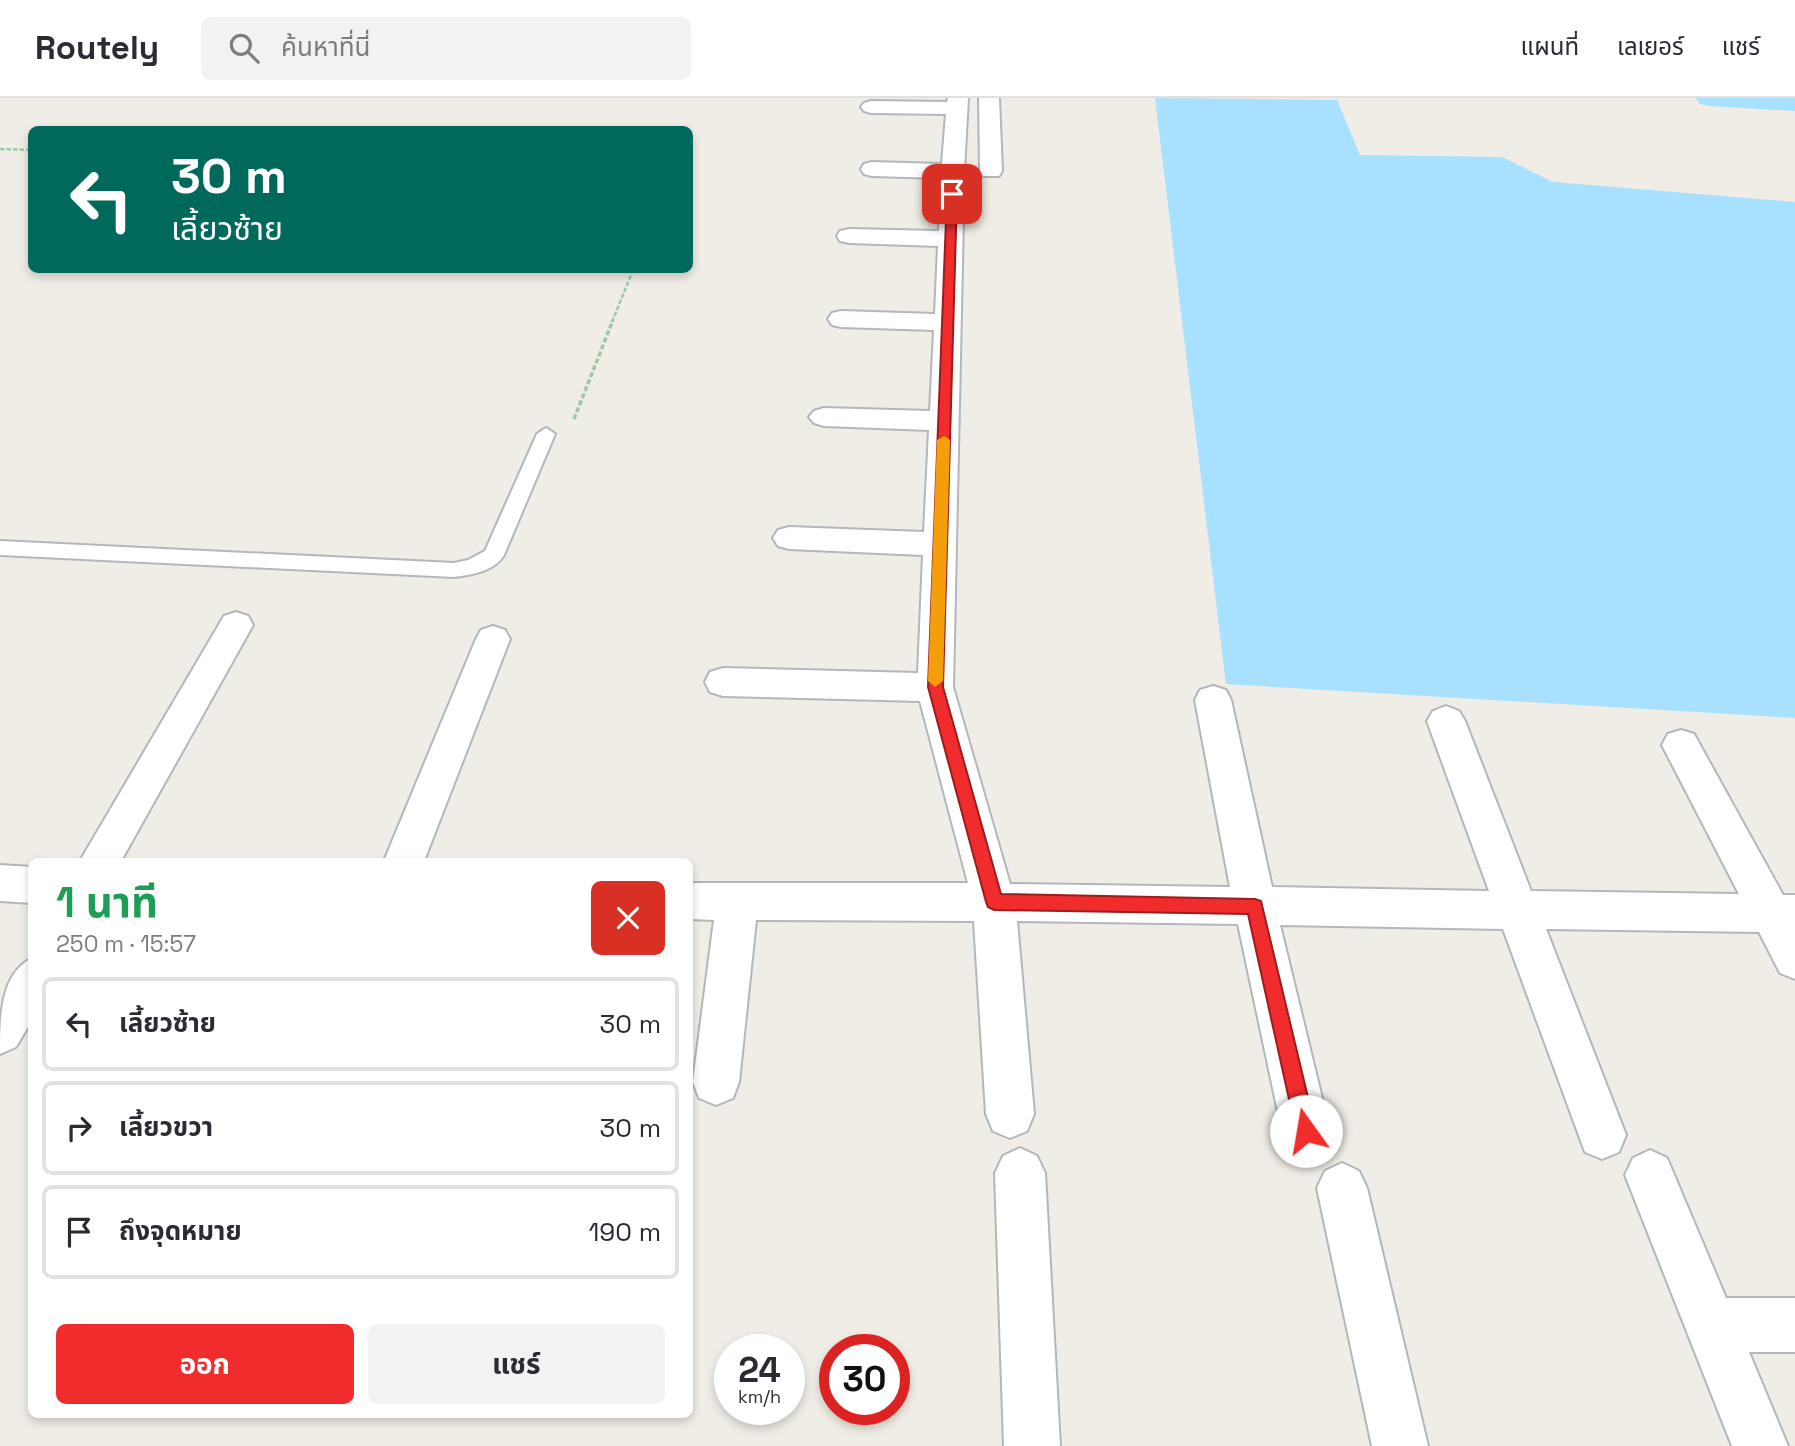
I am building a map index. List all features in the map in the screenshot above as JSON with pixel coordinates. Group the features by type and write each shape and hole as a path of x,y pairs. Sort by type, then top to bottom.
{"street":[{"path":"989,98 991,171"},
{"path":"871,107 957,103 935,687 994,902 1010,1114"},
{"path":"873,169 953,171"},
{"path":"849,236 950,239"},
{"path":"841,319 947,322"},
{"path":"824,417 944,421"},
{"path":"789,538 940,544"},
{"path":"102,858 236,625"},
{"path":"405,858 493,639"},
{"path":"723,682 935,687"},
{"path":"1213,700 1255,907 1306,1131"},
{"path":"1446,721 1602,1135"},
{"path":"1681,745 1782,914 1795,959"},
{"path":"0,883 28,885"},
{"path":"693,901 994,902 1782,914"},
{"path":"716,1082 737,901"},
{"path":"0,1032 28,985"},
{"path":"1020,1173 1032,1446"},
{"path":"1650,1175 1760,1446"},
{"path":"1342,1188 1400,1446"},
{"path":"1711,1325 1795,1325"}],"lane":[{"path":"0,548 454,570 468,568 482,565 494,555 546,434"}],"path":[{"path":"0,149 28,150"},
{"path":"574,419 632,273"}],"water":[{"path":"1155,98 1337,100 1360,155 1502,157 1553,182 1795,202 1795,718 1226,684"}],"waterway":[{"path":"1709,98 1795,103"}],"slow traffic":[{"path":"935,681 944,440"}],"route":[{"path":"952,194 935,687 994,902 1255,907 1306,1131"}]}
